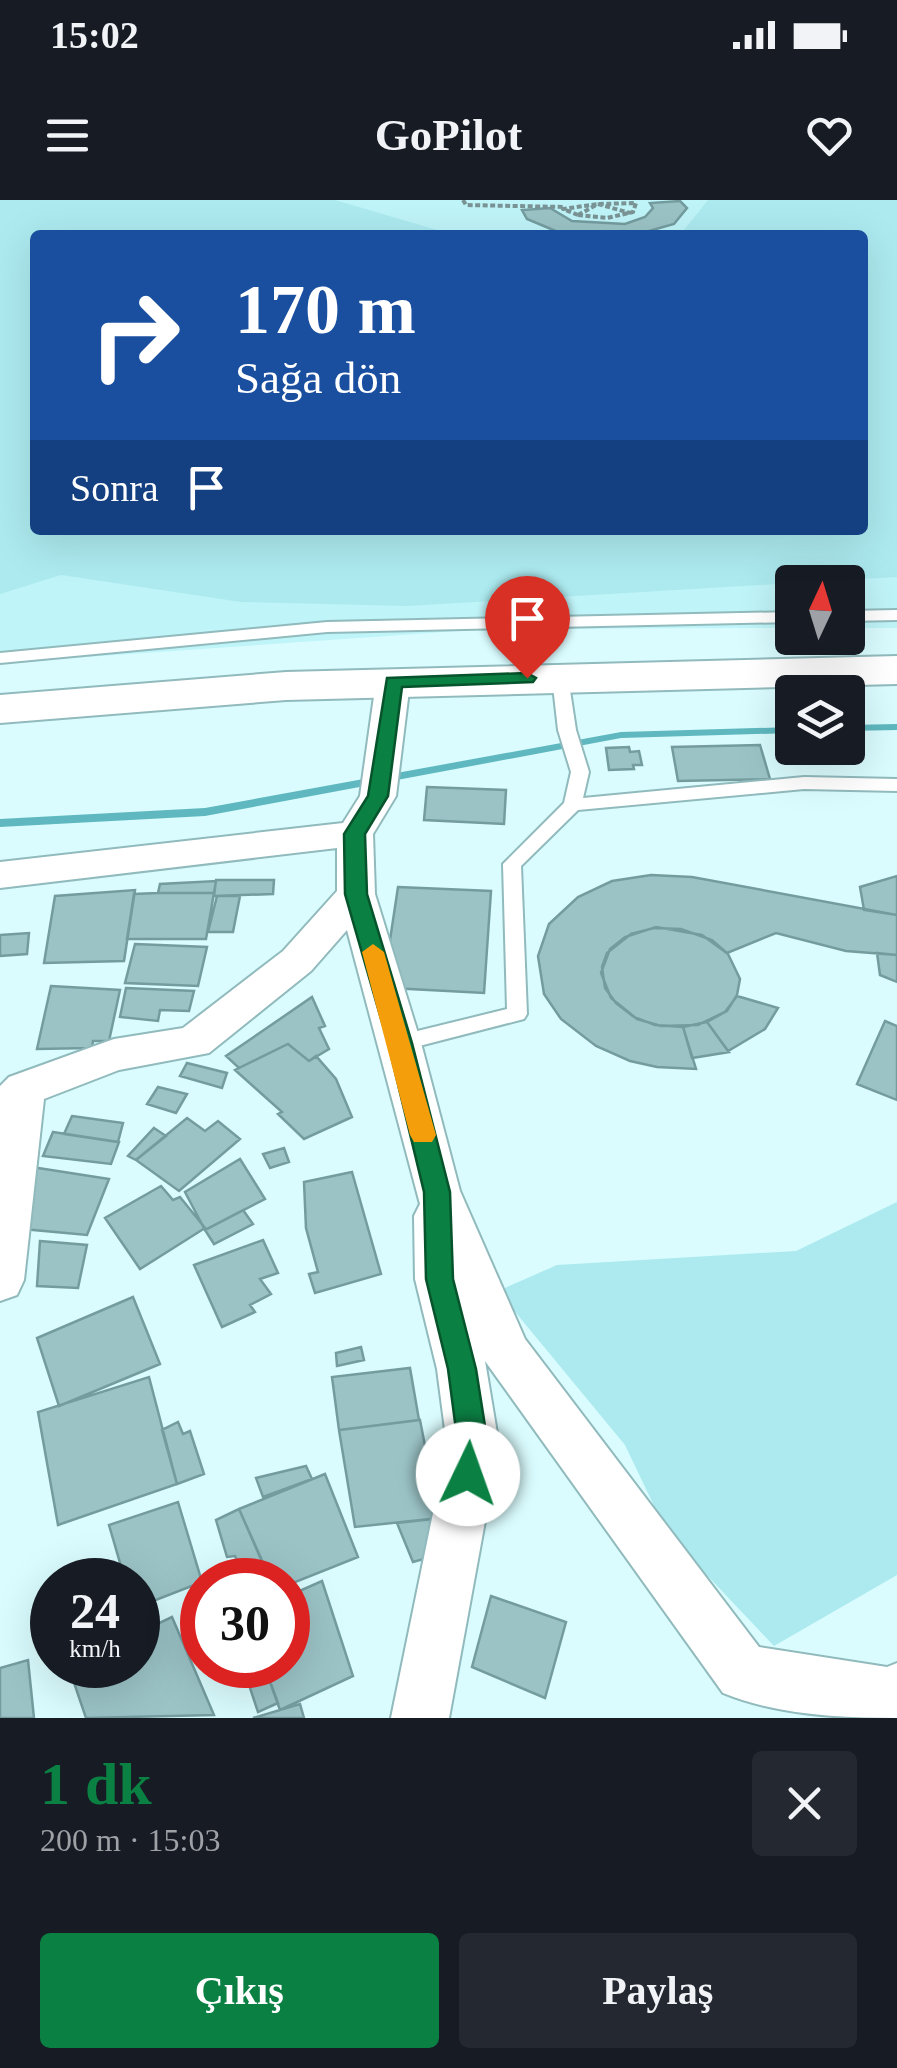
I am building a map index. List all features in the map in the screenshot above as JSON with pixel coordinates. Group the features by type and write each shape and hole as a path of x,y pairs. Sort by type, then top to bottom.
{"main road":[{"path":"0,681 292,657 897,644"},
{"path":"0,709 286,686 897,670"}],"street":[{"path":"394,682 356,894 400,1043 437,1192 506,1354 744,1673 892,1697 897,1692"},
{"path":"0,875 372,798"},
{"path":"0,1280 12,1101 114,1055 194,1042 296,961 356,894"},
{"path":"420,1718 473,1445 462,1369 439,1279 437,1192"}],"lane":[{"path":"865,616 897,615"},
{"path":"0,658 327,627 775,617"},
{"path":"400,1043 517,1014 512,864 574,805 580,772 567,730 560,677"},
{"path":"574,805 804,783 897,786"}],"path":[{"path":"463,200 466,205 636,204 630,213 606,218 577,215 564,207"},
{"path":"597,202 630,213"},
{"path":"577,215 597,202"},
{"path":"597,202 606,218"}],"shaded area":[{"path":"0,200 897,200 897,628 865,628 865,565 775,565 775,628 487,629 0,663"},
{"path":"0,200 335,200 437,230 30,230 30,535 868,535 868,230 684,230 708,200 897,200 897,577 865,579 865,565 775,565 775,584 407,606 241,602 61,575 0,594"},
{"path":"897,1202 897,1575 774,1646 667,1533 625,1445 498,1291 557,1265 796,1251"}],"building":[{"path":"680,201 687,208 674,224 653,230 553,230 527,219 522,210 550,208 572,221 625,224 645,217 653,208 650,203"},
{"path":"760,745 770,779 678,781 672,747"},
{"path":"629,747 630,752 639,751 642,765 609,770 606,748"},
{"path":"427,787 506,790 504,824 424,820"},
{"path":"651,875 692,877 897,915 897,955 846,951 776,933 727,953 712,940 681,929 654,928 631,934 607,953 602,967 605,988 634,1017 655,1025 683,1027 696,1069 630,1061 596,1046 561,1019 544,994 538,956 549,924 578,897 612,881"},
{"path":"897,876 897,915 864,910 860,887"},
{"path":"216,880 274,880 273,894 214,896"},
{"path":"216,881 214,893 158,893 160,884"},
{"path":"398,887 491,891 484,993 391,988 387,960"},
{"path":"135,890 124,961 44,963 55,896"},
{"path":"214,893 206,939 127,939 134,894"},
{"path":"217,896 240,896 233,932 208,932"},
{"path":"656,927 702,935 728,954 740,979 737,995 727,1011 698,1025 661,1026 637,1019 611,998 601,973 610,949 625,937"},
{"path":"29,933 27,954 0,956 0,935"},
{"path":"135,944 207,947 198,986 125,983"},
{"path":"877,953 897,955 897,982 880,975"},
{"path":"51,986 120,990 109,1041 93,1041 92,1048 37,1049"},
{"path":"126,988 194,991 189,1011 160,1010 158,1021 120,1017"},
{"path":"737,996 778,1008 765,1029 728,1051 707,1022 725,1012"},
{"path":"312,997 325,1026 319,1028 329,1049 309,1061 288,1044 239,1068 226,1056"},
{"path":"885,1021 897,1026 897,1100 857,1084"},
{"path":"707,1022 729,1052 692,1058 683,1027"},
{"path":"288,1044 309,1061 316,1056 336,1079 352,1117 304,1139 278,1114 282,1112 235,1070"},
{"path":"187,1063 227,1073 222,1088 180,1076"},
{"path":"158,1087 187,1094 176,1113 147,1104"},
{"path":"72,1116 123,1123 118,1142 64,1134"},
{"path":"187,1118 205,1131 218,1121 240,1139 179,1191 136,1160"},
{"path":"154,1128 166,1136 136,1160 128,1156"},
{"path":"53,1132 119,1142 111,1164 43,1156"},
{"path":"284,1148 289,1162 270,1168 263,1154"},
{"path":"240,1159 265,1199 205,1230 185,1192"},
{"path":"19,1165 109,1179 87,1235 23,1229"},
{"path":"352,1172 381,1274 315,1293 309,1274 318,1272 306,1228 304,1182"},
{"path":"161,1186 173,1200 180,1197 205,1228 140,1269 105,1218"},
{"path":"243,1210 253,1224 214,1244 205,1230"},
{"path":"263,1240 278,1273 260,1279 271,1294 250,1305 255,1312 222,1327 194,1265"},
{"path":"40,1241 87,1245 78,1288 37,1286"},
{"path":"133,1297 160,1364 59,1406 37,1338"},
{"path":"361,1347 364,1360 337,1366 336,1353"},
{"path":"410,1368 419,1420 339,1430 332,1377"},
{"path":"149,1377 177,1484 58,1525 38,1412"},
{"path":"420,1420 439,1518 355,1527 339,1430"},
{"path":"178,1422 183,1434 190,1431 204,1474 177,1484 162,1430"},
{"path":"306,1466 312,1479 263,1497 256,1478"},
{"path":"325,1474 358,1557 310,1576 310,1558 260,1558 239,1509"},
{"path":"178,1502 195,1558 180,1558 180,1591 160,1598 160,1558 119,1558 109,1525"},
{"path":"239,1509 261,1558 227,1557 216,1520"},
{"path":"433,1519 438,1533 424,1559 413,1562 397,1523"},
{"path":"322,1581 353,1676 280,1710 272,1688 310,1688 310,1586"},
{"path":"491,1596 566,1622 545,1698 472,1667"},
{"path":"172,1617 180,1636 180,1688 202,1688 214,1715 86,1718 76,1688 160,1688 160,1623"},
{"path":"28,1660 34,1718 0,1718 0,1668"},
{"path":"250,1688 272,1688 278,1703 258,1712"},
{"path":"300,1704 304,1718 253,1718"}],"waterway":[{"path":"865,728 897,727"},
{"path":"0,823 205,812 621,735 775,730"}],"slow traffic":[{"path":"373,952 423,1135"}],"route":[{"path":"468,1474 473,1445 462,1369 439,1279 437,1192 400,1043 356,894 355,834 378,796 394,682 527,678"}]}
